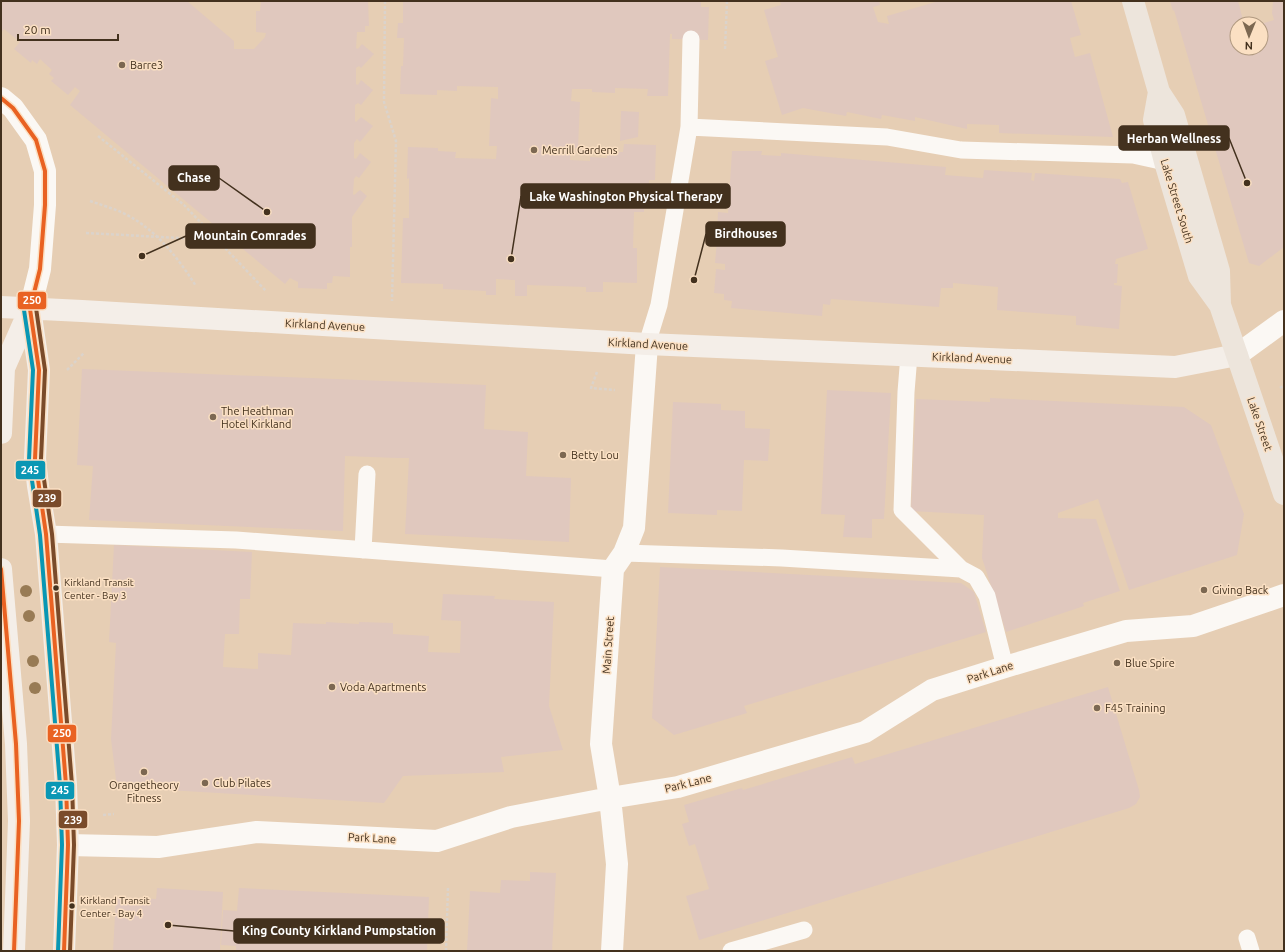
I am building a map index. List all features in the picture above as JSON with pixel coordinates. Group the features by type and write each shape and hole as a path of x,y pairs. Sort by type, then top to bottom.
{"main road":[{"name":"Lake Street South","path":"1133,1 1159,92 1174,115 1219,271 1220,305 1237,355"},
{"name":"Lake Street South","path":"1159,92 1154,120 1165,162 1199,276 1220,305"},
{"name":"Kirkland Avenue","path":"1,307 648,344 1175,367 1237,355"},
{"path":"1,433 4,368 30,309"},
{"path":"30,309 39,370 35,458 46,534 66,785 68,845 64,951"},
{"name":"Lake Street","path":"1237,355 1284,494"},
{"path":"1,569 16,744 19,821 14,951"}],"street":[{"path":"1,98 13,108 36,140 45,171 45,205 40,269 30,309"},
{"name":"Kirkland Avenue","path":"1237,355 1284,321"},
{"name":"Main Street","path":"612,951 617,864 610,798 601,744 619,561 634,528 648,344"},
{"name":"Park Lane","path":"68,845 158,846 257,832 437,841 511,816 678,787 865,732 932,690 1126,631 1193,626 1284,595"}],"lane":[{"path":"648,344 659,305 689,127 692,39"},
{"path":"689,127 887,137 961,150 1132,155 1165,162"},
{"path":"909,355 906,392 902,510 961,569 976,577 987,596 1005,667"},
{"path":"363,550 367,474"},
{"path":"46,534 236,540 363,550 619,561 782,558 961,569"},
{"path":"731,951 804,930"}],"path":[{"path":"385,1 384,102 396,141 392,329"},
{"path":"726,48 727,1"},
{"path":"98,136 184,205 266,291"},
{"path":"90,202 117,210 138,222 157,237 177,258 196,286"},
{"path":"86,233 218,240"},
{"path":"65,372 84,353"},
{"path":"597,372 591,388 616,390"},
{"path":"1280,388 1284,384"},
{"path":"446,951 448,887"}],"building":[{"path":"1,1 187,1 234,41 234,49 254,49 265,37 266,33 256,32 256,11 260,11 261,1 368,1 369,26 365,26 365,32 357,32 356,48 358,49 362,44 374,54 361,68 359,66 356,68 356,84 358,85 361,80 373,90 361,105 358,103 355,105 355,121 356,122 361,117 373,126 360,142 357,139 354,143 354,158 356,159 360,153 371,162 359,178 356,176 354,179 353,194 354,195 360,190 367,196 352,217 350,277 333,276 332,283 327,283 327,289 298,288 298,282 290,278 285,284 70,105 80,91 75,87 68,95 51,81 54,78 49,74 52,70 40,59 37,64 32,60 31,63 14,49 20,42 4,29 1,33"},
{"name":"Merrill Gardens","path":"403,1 701,1 701,7 709,7 708,40 672,39 672,34 670,34 668,96 647,96 648,89 615,88 615,93 592,92 592,89 572,89 571,101 580,102 578,148 571,148 570,160 590,161 590,157 607,158 607,152 623,152 624,144 656,145 655,180 649,180 648,200 644,199 644,212 634,212 633,248 637,248 637,283 603,282 603,292 586,292 586,287 527,285 527,296 515,296 515,280 496,279 496,295 486,295 486,291 443,289 443,284 401,283 403,218 409,218 409,178 407,179 408,147 438,148 438,151 456,152 455,158 496,159 497,146 489,146 491,98 498,99 498,87 457,86 457,91 437,90 437,95 400,94 404,38 397,38 398,23 403,23"},
{"path":"780,1 879,1 880,5 873,7 878,22 889,24 887,16 939,1 1071,1 1081,35 1070,38 1075,57 1090,53 1113,137 999,133 999,125 967,124 967,129 915,117 915,121 882,115 881,119 847,112 846,116 803,108 782,115 765,61 778,57 764,10 781,5"},
{"path":"1170,1 1238,1 1242,16 1229,16 1229,56 1269,56 1269,22 1274,20 1272,13 1273,1 1284,1 1284,247 1259,266 1249,263 1174,10 1173,11"},
{"path":"621,111 639,112 638,137 620,141"},
{"path":"732,151 762,151 761,155 781,156 781,153 946,167 945,175 983,178 984,170 1032,173 1031,180 1034,181 1035,173 1120,179 1122,183 1128,182 1148,249 1116,259 1115,264 1118,264 1117,283 1114,283 1114,285 1122,286 1119,329 1076,325 1076,316 997,310 998,287 953,283 953,288 941,288 939,307 831,299 830,305 823,304 822,316 731,308 732,301 724,300 724,294 714,293 716,269 725,270 725,264 715,263 717,240 727,241 727,235 717,235 718,212 728,213"},
{"name":"The Heathman Hotel Kirkland","path":"82,369 486,385 484,429 528,432 526,476 571,478 569,542 405,534 409,458 345,456 343,531 89,520 93,466 77,465"},
{"path":"827,390 891,393 884,519 872,519 872,538 843,537 845,515 821,514"},
{"path":"990,398 1184,407 1211,425 1244,514 1237,555 1129,590 1098,499 1058,513 1058,518 1096,519 1120,591 1083,603 1084,606 1006,632 982,558 984,515 911,511 916,399 990,402"},
{"path":"673,402 721,404 721,410 745,411 745,428 770,429 768,461 744,460 742,511 717,510 717,515 668,513"},
{"name":"Voda Apartments","path":"114,545 252,552 250,599 240,599 239,634 225,634 223,667 258,669 258,653 291,655 293,623 393,623 393,634 429,636 428,652 460,653 461,621 441,620 443,594 495,596 494,599 554,602 549,706 563,750 501,757 504,772 403,776 384,803 117,787 111,739 116,643 109,642"},
{"path":"660,567 961,583 974,592 986,632 744,706 747,713 674,735 652,718"},
{"path":"1108,687 1139,790 1140,797 1136,804 1129,808 699,940 686,896 709,889 695,844 689,846 682,824 689,822 684,805 742,788 743,790 852,757 855,764"},
{"path":"530,872 556,873 552,951 467,951 470,891 500,893 501,880 530,881"},
{"path":"157,888 223,892 220,951 113,951 116,897 156,899"},
{"path":"239,888 429,897 427,951 236,951 236,946 221,945 223,910 237,911"}],"transit line":[{"name":"250","path":"1,98 13,108 36,140 45,171 45,205 40,269 30,309 39,370 35,459 46,534 66,785 68,845 64,951"},
{"name":"239","path":"36,308 45,370 41,459 52,534 72,785 74,845 70,951"},
{"name":"245","path":"24,310 33,370 29,460 40,535 60,785 62,845 58,951"},
{"name":"250","path":"1,569 16,744 19,821 14,951"}],"place":[{"name":"Barre3","path":"122,65"},
{"name":"Merrill Gardens","path":"534,150"},
{"name":"Herban Wellness","path":"1247,183"},
{"name":"Chase","path":"267,212"},
{"name":"Mountain Comrades","path":"142,256"},
{"name":"Lake Washington Physical Therapy","path":"511,259"},
{"name":"Birdhouses","path":"694,280"},
{"name":"The Heathman Hotel Kirkland","path":"213,417"},
{"name":"Betty Lou","path":"563,455"},
{"name":"Kirkland Transit Center - Bay 3","path":"56,588"},
{"name":"Giving Back","path":"1204,590"},
{"name":"Blue Spire","path":"1117,663"},
{"name":"Voda Apartments","path":"332,687"},
{"name":"F45 Training","path":"1097,708"},
{"name":"Orangetheory Fitness","path":"144,772"},
{"name":"Club Pilates","path":"205,783"},
{"name":"Kirkland Transit Center - Bay 4","path":"72,906"},
{"name":"King County Kirkland Pumpstation","path":"168,925"}]}
